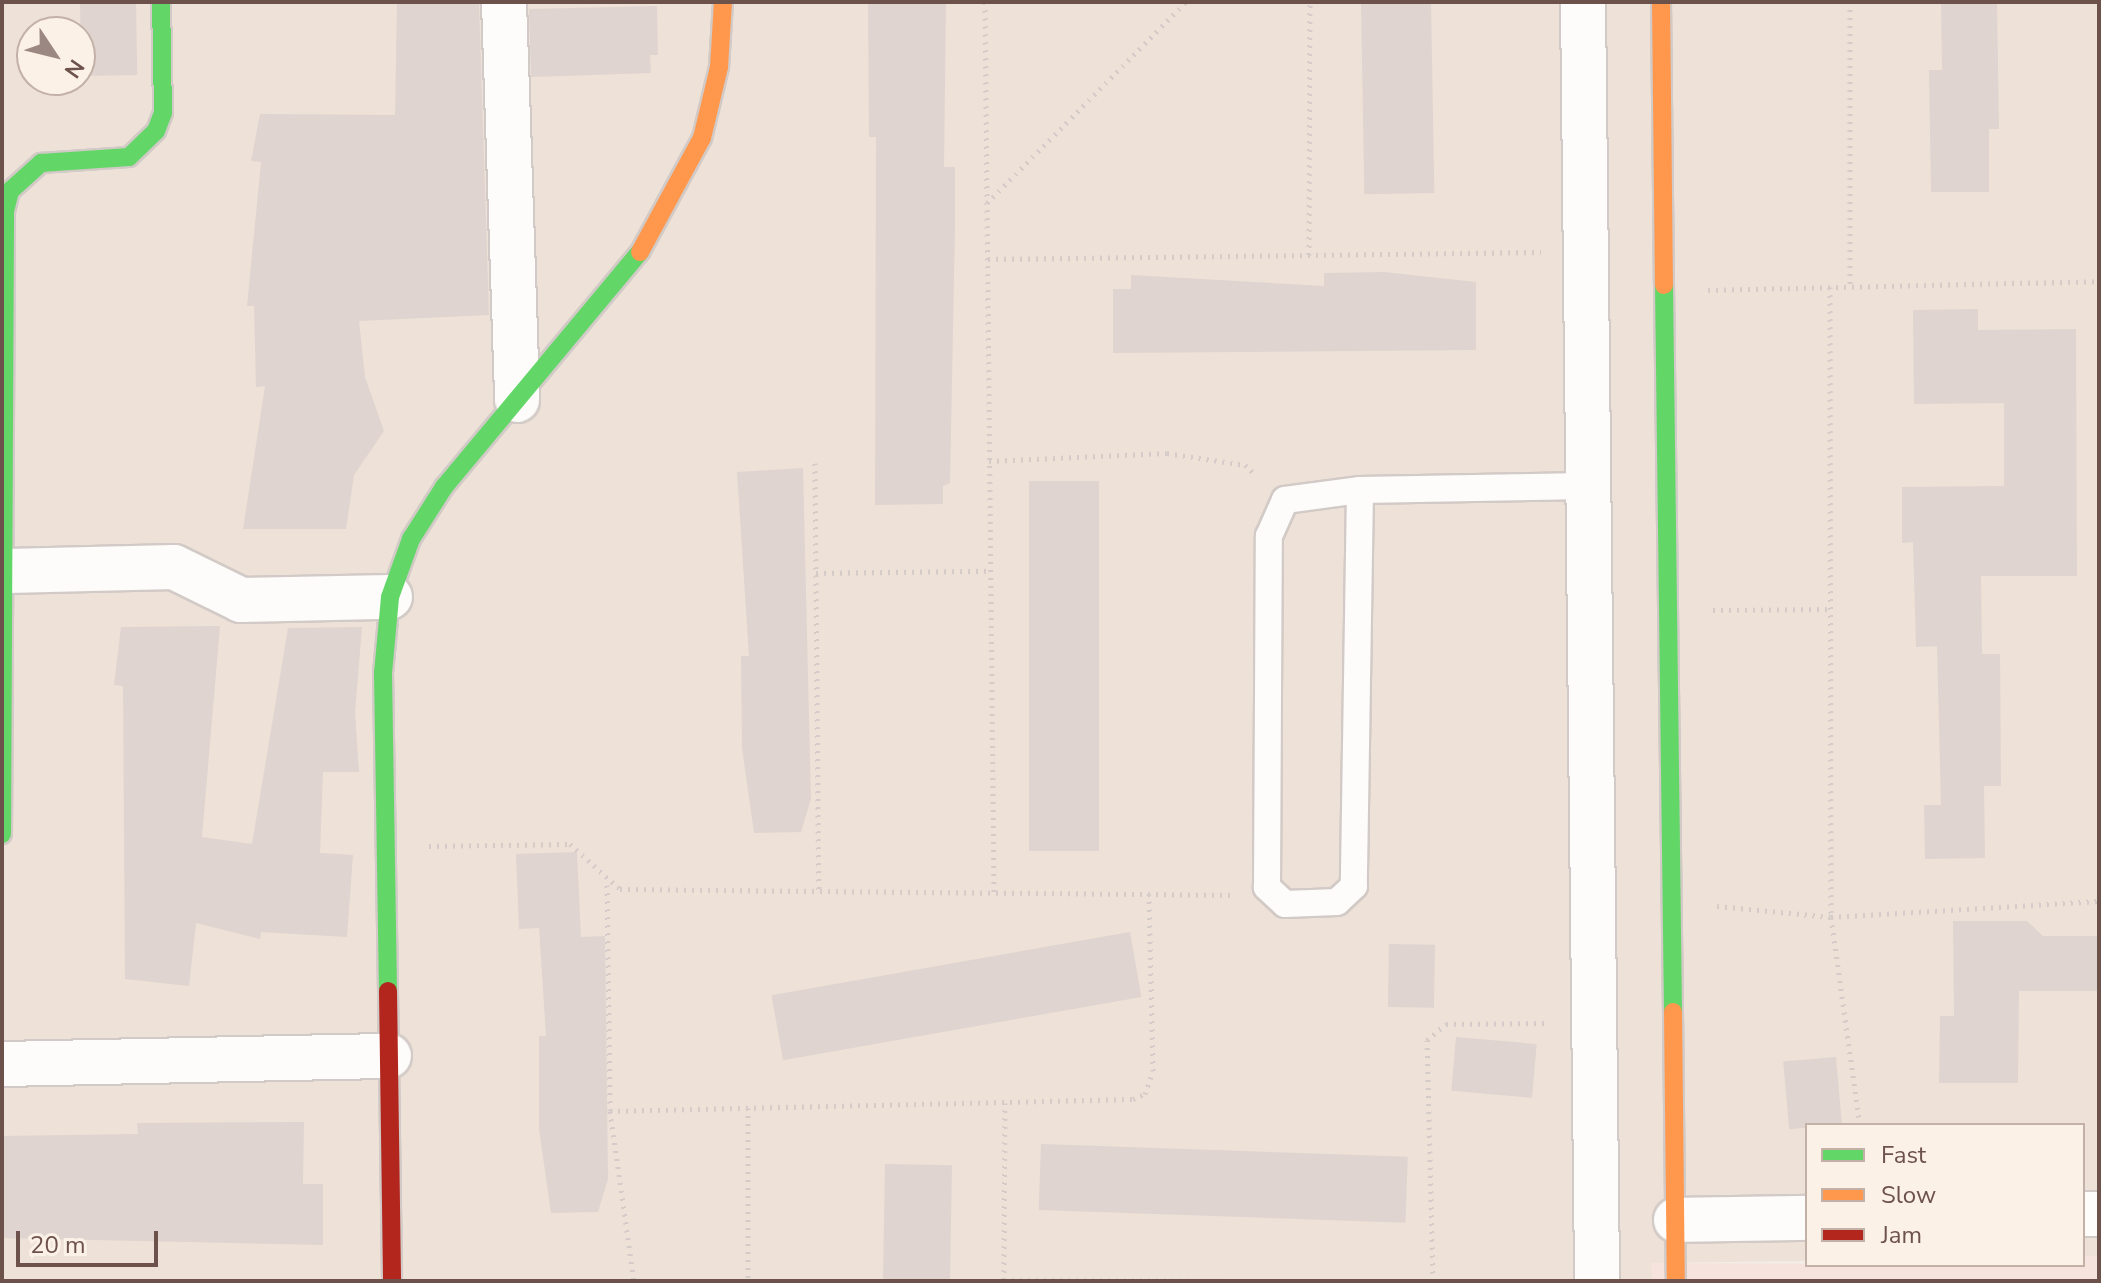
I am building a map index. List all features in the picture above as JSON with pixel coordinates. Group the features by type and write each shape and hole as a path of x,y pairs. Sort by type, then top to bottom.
{"street":[{"path":"2,834 7,571 8,201 23,175 41,163 129,157 145,146 163,113 161,2"},
{"path":"504,2 517,400"},
{"path":"392,1281 385,847 390,597 411,539 444,487 671,206 702,138 719,67 723,2"},
{"path":"1583,2 1597,1281"},
{"path":"1661,2 1676,1281"},
{"path":"7,571 174,567 241,600 390,597"},
{"path":"2,1064 389,1056"},
{"path":"1676,1220 1805,1218"}],"lane":[{"path":"1360,490 1354,886 1337,902 1285,904 1270,895 1269,536 1285,500 1360,490 1588,486"}],"path":[{"path":"985,2 994,893"},
{"path":"987,203 1186,2"},
{"path":"1309,255 1310,2"},
{"path":"1850,2 1850,287"},
{"path":"988,259 1586,251"},
{"path":"1664,291 2099,281"},
{"path":"1830,287 1831,917 1860,1123"},
{"path":"989,461 1206,456 1245,465 1285,500"},
{"path":"815,463 819,891"},
{"path":"816,573 991,571"},
{"path":"1668,610 1832,609"},
{"path":"385,847 570,844 595,862 607,885 610,1111 634,1281"},
{"path":"607,885 819,891 1270,895"},
{"path":"610,1111 1133,1099 1152,1084 1149,894"},
{"path":"1672,901 1831,917 2099,901"},
{"path":"1433,1281 1427,1040 1446,1024 1594,1023"},
{"path":"1005,1103 1004,1280 1319,1281"},
{"path":"748,1108 748,1281"}],"shaded area":[{"path":"2,2 2099,2 2099,1256 2085,1256 2085,1123 1805,1123 1805,1261 1652,1263 1652,1281 2,1281"},
{"path":"2085,1256 2099,1256 2099,1281 1652,1281 1651,1263 1805,1264 1805,1267 2085,1267"}],"building":[{"path":"397,2 479,2 489,315 359,321 365,377 384,431 354,475 346,529 243,529 265,386 256,387 254,306 247,306 261,162 251,161 260,114 395,115"},
{"path":"868,2 946,2 944,167 955,167 955,227 950,483 943,486 943,504 875,505 876,137 869,137"},
{"path":"1431,2 1434,193 1364,194 1361,3"},
{"path":"1941,2 1997,2 1999,129 1989,129 1989,192 1931,192 1929,70 1942,70"},
{"path":"136,3 137,75 96,76 96,16 80,16 80,4"},
{"path":"657,6 658,55 650,55 651,73 531,77 529,9"},
{"path":"1384,272 1476,282 1476,350 1113,353 1113,289 1131,289 1131,275 1324,286 1324,273"},
{"path":"1978,309 1978,330 2076,329 2077,576 1981,576 1982,654 2000,654 2001,786 1984,786 1985,858 1925,859 1924,805 1941,805 1937,646 1916,647 1913,542 1902,543 1902,487 2004,486 2004,403 1914,404 1913,310"},
{"path":"803,468 811,799 801,832 754,833 742,748 741,656 749,656 737,472"},
{"path":"1029,481 1099,481 1099,851 1029,851"},
{"path":"220,626 202,837 252,844 288,628 362,627 355,713 359,772 323,772 320,853 353,855 347,937 261,932 260,939 196,923 189,986 125,979 123,686 114,685 121,627"},
{"path":"577,852 581,937 605,936 608,1179 598,1212 551,1213 539,1129 539,1036 546,1036 539,928 519,929 516,854"},
{"path":"1953,921 2027,921 2043,936 2099,936 2099,991 2019,991 2018,1083 1939,1083 1940,1016 1954,1016"},
{"path":"1130,932 1141,997 783,1060 772,995"},
{"path":"1389,944 1435,945 1434,1008 1388,1007"},
{"path":"1456,1037 1537,1044 1532,1098 1451,1091"},
{"path":"1836,1057 1842,1123 1805,1123 1805,1128 1789,1129 1783,1062"},
{"path":"304,1122 303,1184 323,1184 323,1245 2,1238 2,1136 138,1134 137,1123"},
{"path":"1041,1144 1408,1157 1405,1223 1039,1210"},
{"path":"885,1164 952,1165 950,1281 883,1281"}],"traffic: fast":[{"path":"2,834 5,211 10,191 41,163 129,157 156,131 163,113 161,2"},
{"path":"388,991 383,673 390,597 411,539 444,487 640,252"},
{"path":"1664,285 1673,1012"}],"traffic: slow":[{"path":"640,252 702,138 719,67 723,2"},
{"path":"1661,2 1664,285"},
{"path":"1673,1012 1676,1281"}],"traffic: jam":[{"path":"388,991 392,1281"}]}
